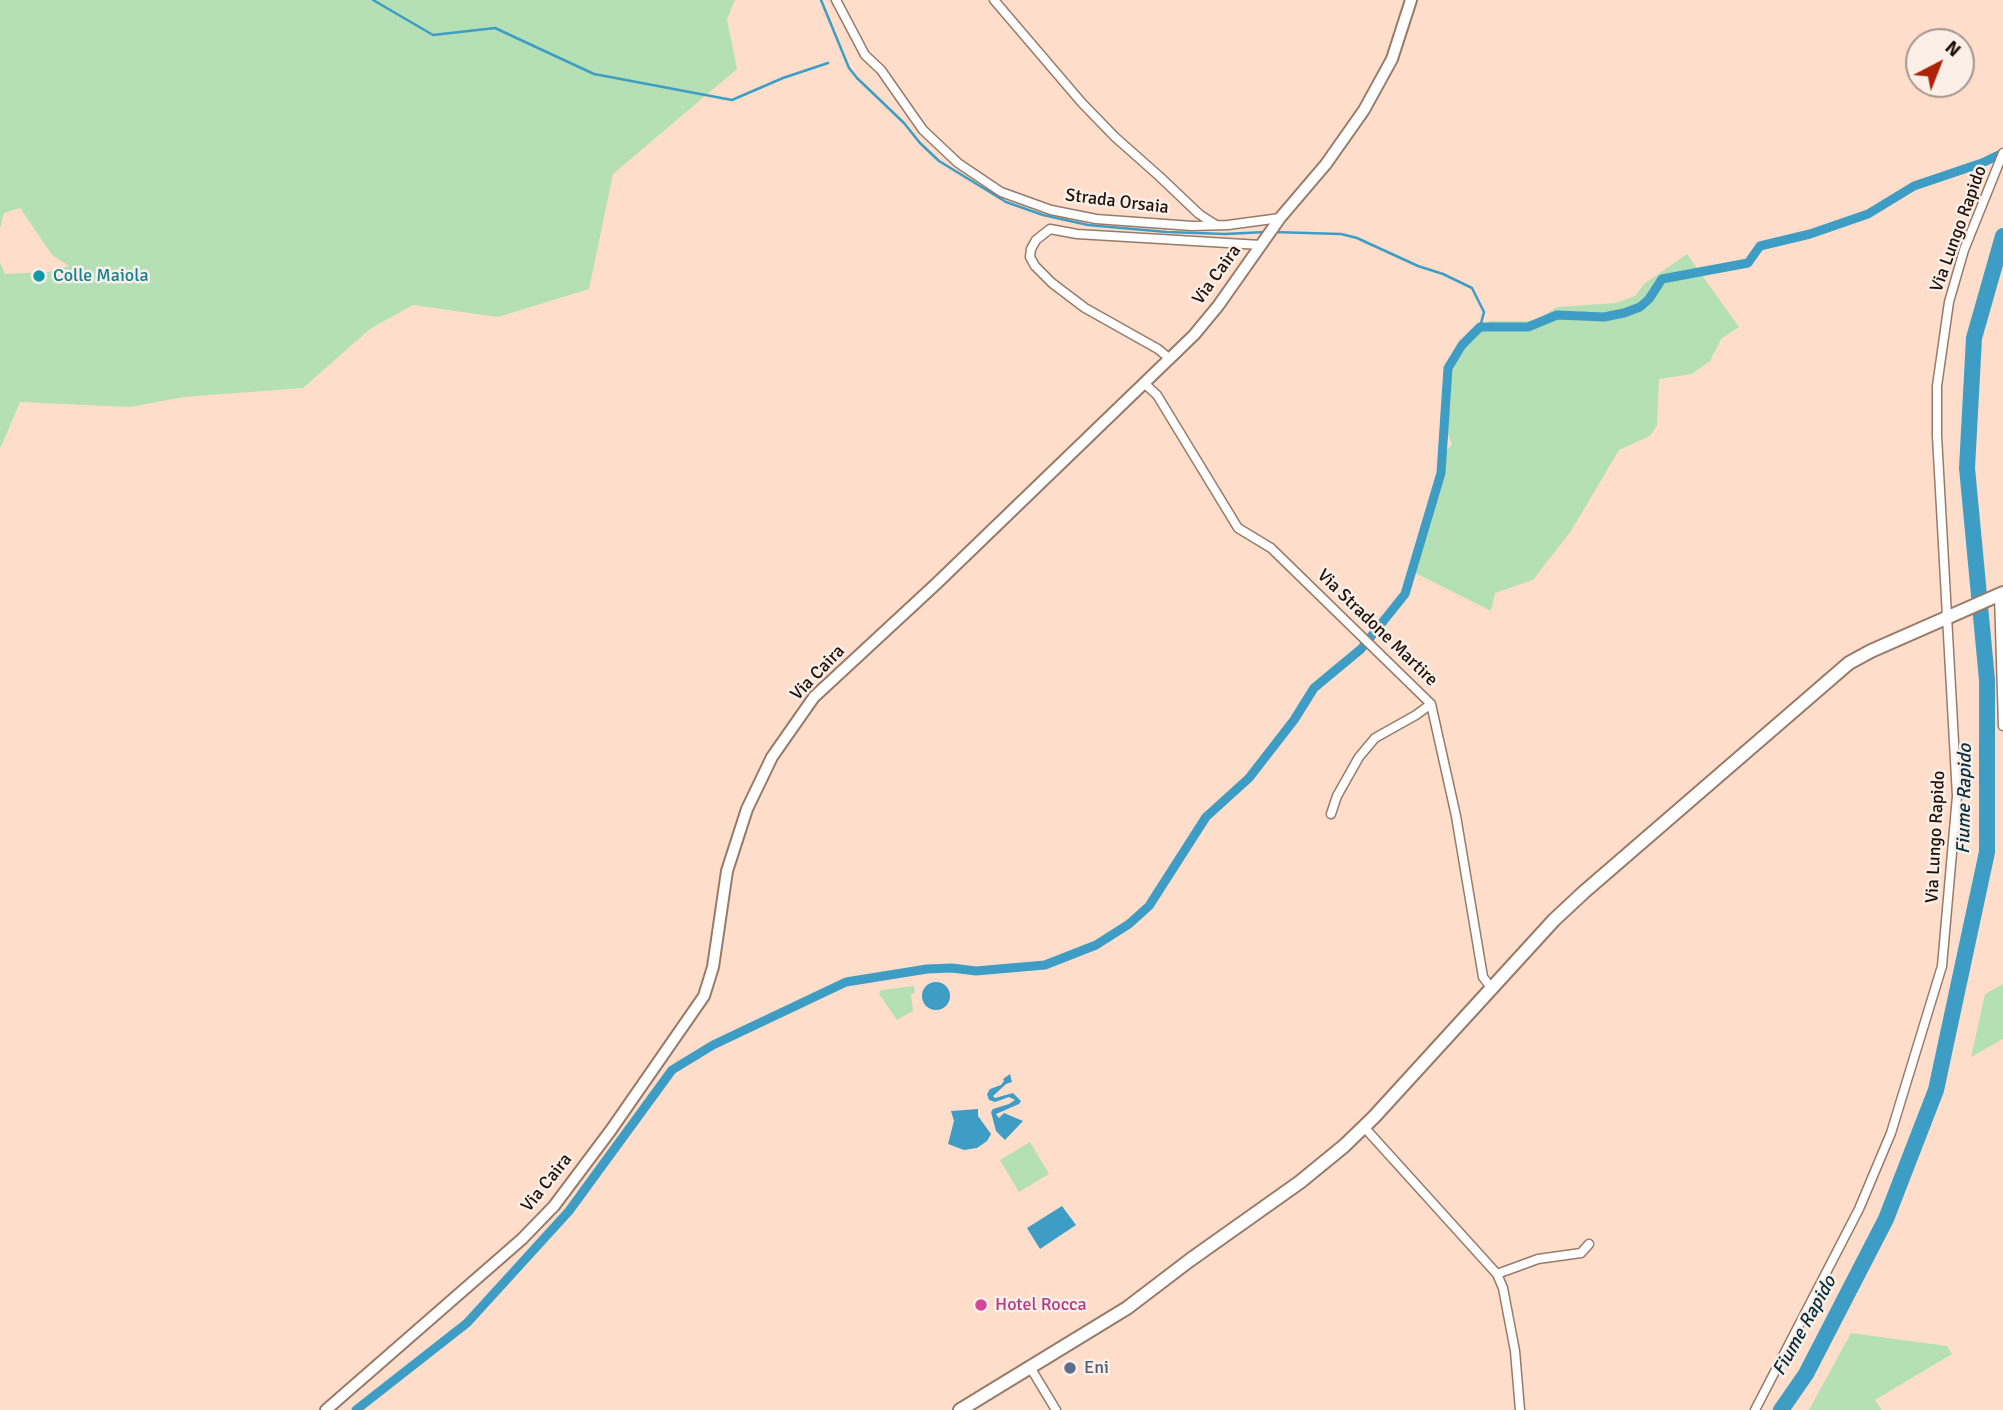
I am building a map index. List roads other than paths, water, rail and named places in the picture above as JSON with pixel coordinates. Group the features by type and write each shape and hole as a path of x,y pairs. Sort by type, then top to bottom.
{"main road":[{"path":"962,1409 1149,1293 1190,1260 1300,1182 1364,1128 1584,891 1849,663 1996,596"}],"street":[{"name":"Strada Orsaia","path":"836,0 865,55 881,70 923,130 958,163 1001,192 1051,210 1096,219 1192,226 1280,218"},
{"path":"994,0 1082,103 1115,137 1199,214 1216,225"},
{"name":"Via Caira","path":"326,1410 522,1239 554,1206 611,1130 700,1002 713,967 727,871 747,809 772,757 814,697 1145,384 1219,306 1280,218 1326,164 1364,110 1392,59 1411,0"},
{"name":"Via Lungo Rapido","path":"1755,1410 1859,1209 1891,1133 1942,966 1957,796 1951,615 1937,436 1937,386 1949,302 1964,250 2003,153"},
{"path":"1170,359 1158,349 1085,308 1052,283 1030,257 1036,240 1050,229 1077,234 1261,245"},
{"name":"Via Stradone Martire","path":"1145,384 1157,395 1238,528 1271,548 1432,704 1457,816 1483,977 1492,989"},
{"path":"1996,596 2003,726"},
{"path":"1331,814 1337,796 1359,757 1375,738 1432,704"},
{"path":"1364,1128 1497,1274 1503,1288 1515,1351 1520,1410"},
{"path":"1497,1274 1538,1259 1581,1253 1590,1244"},
{"path":"1030,1367 1056,1410"}],"water":[{"path":"936,982 946,986 950,996 946,1006 936,1010 926,1006 922,996 926,986"},
{"path":"1010,1074 1012,1082 993,1096 995,1098 1013,1093 1021,1101 996,1114 999,1118 1004,1113 1023,1121 1005,1140 996,1131 991,1112 1015,1100 1009,1097 995,1102 989,1100 987,1094 990,1089 1001,1085 1003,1079"},
{"path":"978,1109 978,1116 991,1134 987,1141 977,1148 964,1150 948,1144 954,1121 951,1111"},
{"path":"1062,1206 1076,1225 1040,1249 1027,1228"}],"waterway":[{"path":"373,0 433,35 495,28 594,74 732,100 783,78 828,63"},
{"path":"821,0 849,68 857,78 939,161 1006,202 1043,215 1088,225 1167,232 1266,232"},
{"path":"356,1410 467,1323 569,1211 672,1070 713,1045 846,982 927,969 976,971 1045,965 1096,945 1129,924 1149,906 1206,817 1249,778 1294,720 1314,688 1361,649 1405,594 1441,473 1448,368 1462,345 1480,327 1528,327 1557,315 1604,317 1624,313 1640,307 1649,299 1662,279 1748,263 1760,246 1810,234 1868,214 1914,186 2003,153"},
{"path":"1273,232 1341,234 1357,238 1418,266 1443,274 1472,288 1484,312 1480,327"},
{"name":"Fiume Rapido","path":"1781,1410 1806,1374 1886,1219 1936,1090 1987,852 1987,680 1967,468 1974,338 2003,236"}],"place":[{"name":"Colle Maiola","path":"39,276"},
{"name":"Hotel Rocca","path":"981,1305"},
{"name":"Eni","path":"1070,1368"}]}
